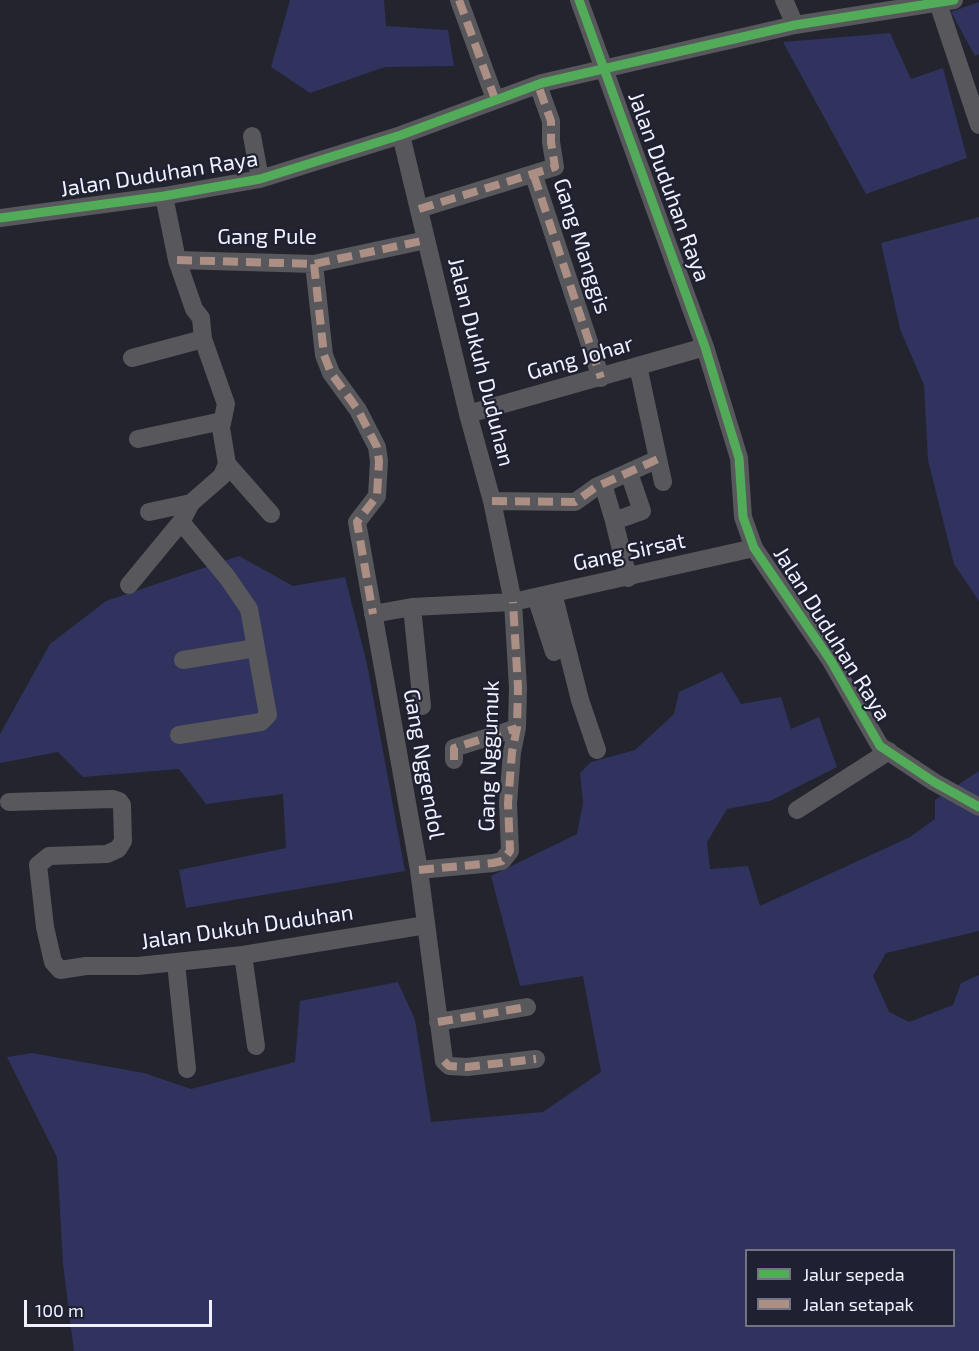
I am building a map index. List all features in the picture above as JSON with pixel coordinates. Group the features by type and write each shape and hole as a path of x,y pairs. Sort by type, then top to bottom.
{"street":[{"path":"459,0 495,99"},
{"path":"579,0 605,69 795,25 946,2 979,125"},
{"path":"784,0 795,25"},
{"name":"Jalan Duduhan Raya","path":"0,218 164,196 260,179 401,135 538,85 605,69 705,347 739,458 742,517 754,548 831,661 869,731 880,746 934,782 979,807"},
{"path":"419,209 541,173 555,165 551,142 551,121 538,85"},
{"name":"Jalan Dukuh Duduhan","path":"401,135 468,414 492,501 513,602"},
{"path":"252,136 260,179"},
{"name":"Gang Manggis","path":"541,173 601,378"},
{"path":"164,196 177,260 197,314 192,321 195,331 203,339 225,398 221,428 227,464 271,514"},
{"name":"Gang Pule","path":"177,260 314,264 426,240"},
{"name":"Gang Nggendol","path":"314,264 324,355 331,373 358,410 377,447 379,461 377,496 357,522 418,870 444,1061 449,1066 461,1067 536,1059"},
{"path":"132,358 203,339"},
{"name":"Gang Johar","path":"468,414 705,347"},
{"path":"638,366 663,482"},
{"path":"138,439 222,421"},
{"path":"492,501 566,504 583,498 603,484 658,459"},
{"path":"129,585 181,522 190,503 222,476 227,464"},
{"path":"614,520 642,511 629,473"},
{"path":"603,484 628,578"},
{"path":"149,512 190,503"},
{"path":"179,735 251,725 261,722 268,715 249,609 227,577 181,522"},
{"name":"Gang Sirsat","path":"513,602 754,548"},
{"path":"544,595 554,652"},
{"path":"544,595 597,750"},
{"path":"373,614 412,607 513,602"},
{"name":"Gang Nggumuk","path":"418,870 493,863 507,857 510,851 508,813 512,752 517,728 518,688 513,602"},
{"path":"412,607 422,706"},
{"path":"183,660 256,648"},
{"path":"454,760 454,748 517,728"},
{"path":"797,810 889,751"},
{"name":"Jalan Dukuh Duduhan","path":"9,802 112,799 119,801 122,805 123,841 118,849 107,854 49,856 38,865 41,907 52,962 60,970 73,967 176,963 243,955 426,925"},
{"path":"243,955 256,1046"},
{"path":"176,963 187,1069"},
{"path":"438,1022 527,1006"}],"shaded area":[{"path":"290,0 384,0 386,26 448,30 454,66 385,67 310,93 271,67"},
{"path":"979,2 979,54 975,56 951,12"},
{"path":"890,33 911,79 943,68 967,158 866,194 783,42"},
{"path":"979,217 979,601 954,564 928,460 924,385 900,329 881,243"},
{"path":"239,556 293,586 345,577 367,664 405,871 186,908 179,870 286,848 283,794 206,804 179,769 83,777 58,752 0,763 0,734 50,644 106,601"},
{"path":"722,672 741,704 781,697 791,729 819,717 837,767 770,801 727,809 707,842 710,869 748,866 760,906 910,837 935,819 935,800 979,771 979,931 886,953 873,976 889,1012 909,1022 953,1005 961,983 979,975 979,1351 74,1351 63,1264 57,1157 7,1057 32,1053 144,1073 191,1089 295,1062 300,1001 398,982 415,1020 431,1122 543,1112 601,1072 583,976 520,986 491,876 577,834 583,803 580,773 591,762 635,750 674,714 679,692"}],"marked path":[{"path":"459,0 495,99"},
{"path":"419,209 555,167 551,142 551,121 538,85"},
{"path":"534,176 601,378"},
{"path":"177,260 314,264 426,240"},
{"path":"314,264 324,355 331,373 358,410 377,447 379,461 377,496 357,522 373,614"},
{"path":"492,501 575,502 596,487 658,459"},
{"path":"419,870 493,863 502,861 510,851 508,803 512,752 517,728 518,688 513,602"},
{"path":"454,760 454,748 517,728"},
{"path":"438,1022 527,1007"},
{"path":"444,1061 449,1066 467,1067 536,1059"}],"cycle path":[{"path":"579,0 705,347 739,458 743,517 754,548 831,661 880,746 934,782 979,807"},
{"path":"0,218 164,196 260,179 401,135 542,83 795,25 954,0"}]}
